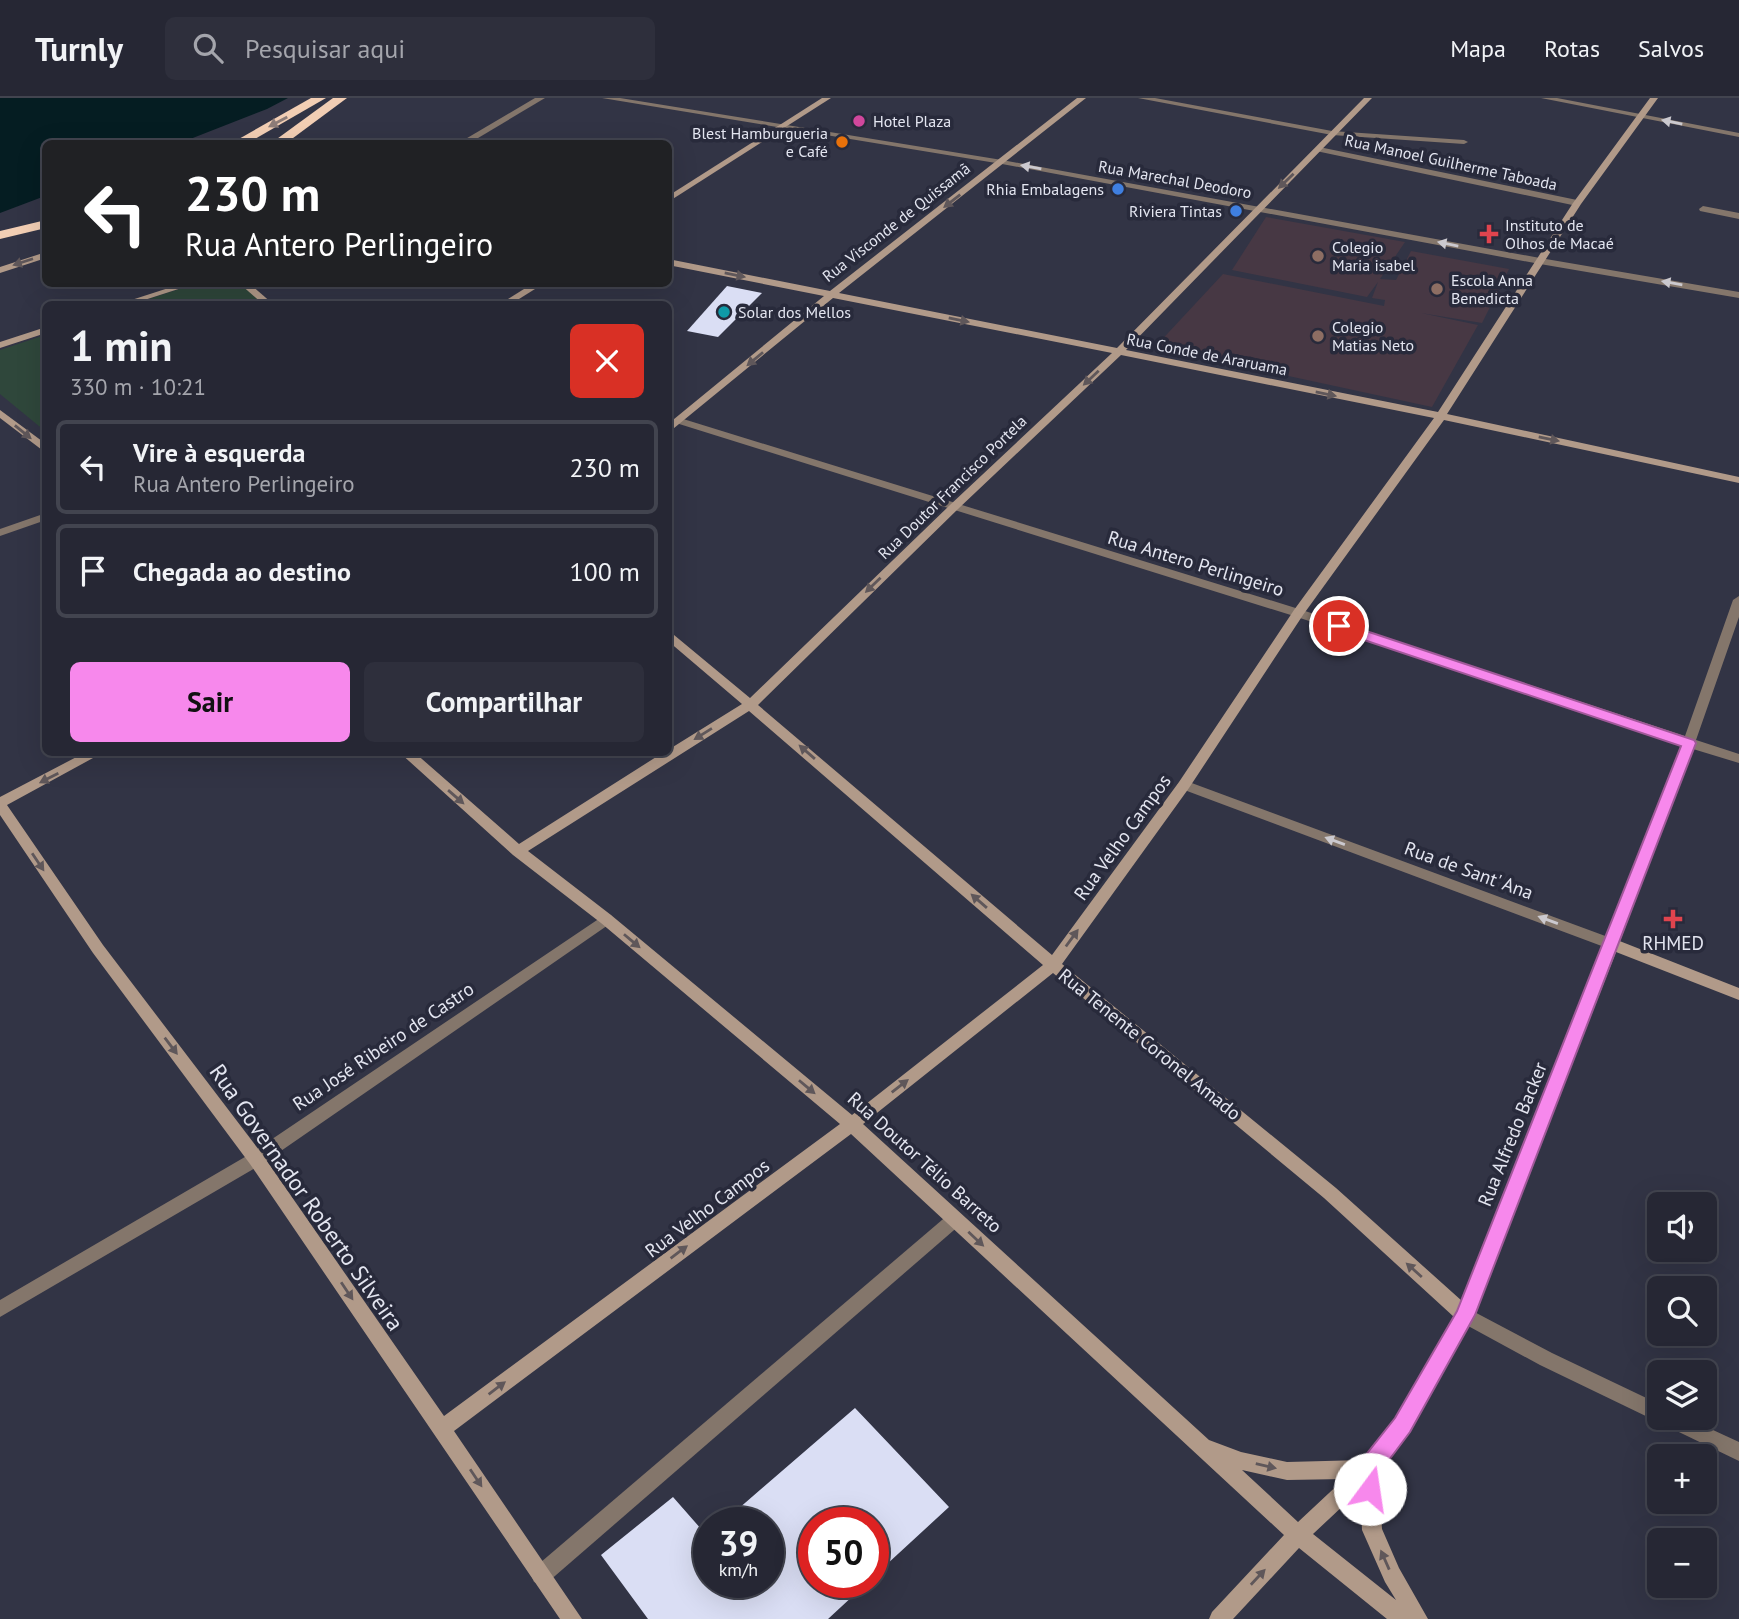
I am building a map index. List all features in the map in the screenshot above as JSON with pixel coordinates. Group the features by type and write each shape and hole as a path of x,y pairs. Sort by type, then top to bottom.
{"highway":[{"path":"243,140 320,98"},
{"path":"282,140 341,98"},
{"path":"3,242 42,226"},
{"path":"3,242 42,237"}],"street":[{"path":"468,140 541,98"},
{"name":"Rua Marechal Deodoro","path":"606,98 1002,162 1739,295"},
{"path":"672,197 827,98"},
{"name":"Rua Visconde de Quissamã","path":"672,427 832,294 1082,98"},
{"path":"1142,98 1332,133 1464,142"},
{"name":"Rua Doutor Francisco Portela","path":"672,754 751,704 954,506 1118,353 1368,98"},
{"path":"1545,98 1739,135"},
{"name":"Rua Velho Campos","path":"442,1429 852,1124 1053,965 1184,785 1298,613 1441,416 1577,203 1654,98"},
{"name":"Rua Manoel Guilherme Taboada","path":"1319,149 1577,203"},
{"path":"1703,209 1739,216"},
{"path":"0,270 42,256"},
{"name":"Rua Conde de Araruama","path":"672,263 1441,416 1739,480"},
{"path":"134,301 179,287"},
{"path":"248,287 265,301"},
{"path":"510,301 533,287"},
{"path":"0,345 42,331"},
{"path":"1,415 42,447"},
{"name":"Rua Antero Perlingeiro","path":"680,421 1298,613 1739,759"},
{"path":"0,533 42,517"},
{"name":"Rua Alfredo Backer","path":"1219,1619 1298,1535 1368,1469 1402,1425 1465,1315 1612,944 1689,743 1739,600"},
{"name":"Rua Tenente Coronel Amado","path":"672,637 1053,965 1152,1043 1330,1193 1465,1315 1546,1359 1647,1407"},
{"path":"0,804 90,756"},
{"name":"Rua Doutor Télio Barreto","path":"409,756 518,851 606,919 852,1124 1298,1535 1403,1619"},
{"name":"Rua Doutor Francisco Portela","path":"518,851 669,756"},
{"name":"Rua de Sant' Ana","path":"1184,785 1739,994"},
{"name":"Rua Governador Roberto Silveira","path":"0,804 98,950 256,1158 572,1619"},
{"name":"Rua José Ribeiro de Castro","path":"0,1309 256,1158 606,919"},
{"path":"541,1575 955,1219"},
{"path":"1693,1430 1739,1452"},
{"path":"1201,1446 1241,1461 1287,1471 1368,1469 1372,1530 1392,1575 1418,1619"}],"shaded area":[{"path":"0,98 288,98 188,140 42,140 42,197 0,213"},
{"name":"Colegio Matias Neto","path":"1266,217 1405,242 1380,279 1396,280 1411,251 1509,269 1482,323 1421,313 1478,325 1432,407 1155,347 1223,274 1384,306 1385,300 1372,298 1378,282 1367,297 1232,270"},
{"path":"186,287 245,287 262,301 142,301"},
{"path":"42,336 42,429 0,394 0,350"}],"building":[{"name":"Solar dos Mellos","path":"727,286 762,293 718,337 687,331"},
{"path":"855,1408 949,1507 889,1562 889,1507 798,1507 798,1598 851,1598 828,1619 648,1619 601,1555 673,1497 693,1520 693,1598 784,1598 784,1507 740,1507"}],"place":[{"name":"Hotel Plaza","path":"859,121"},
{"name":"Blest Hamburgueria e Café","path":"842,142"},
{"name":"Rhia Embalagens","path":"1118,189"},
{"name":"Riviera Tintas","path":"1236,211"},
{"name":"Instituto de Olhos de Macaé","path":"1489,234"},
{"name":"Colegio Maria isabel","path":"1318,256"},
{"name":"Escola Anna Benedicta","path":"1437,289"},
{"name":"Solar dos Mellos","path":"724,312"},
{"name":"Colegio Matias Neto","path":"1318,336"},
{"name":"RHMED","path":"1673,919"}],"route":[{"path":"1339,626 1689,743 1465,1315 1402,1425 1368,1469 1370,1489"}]}
